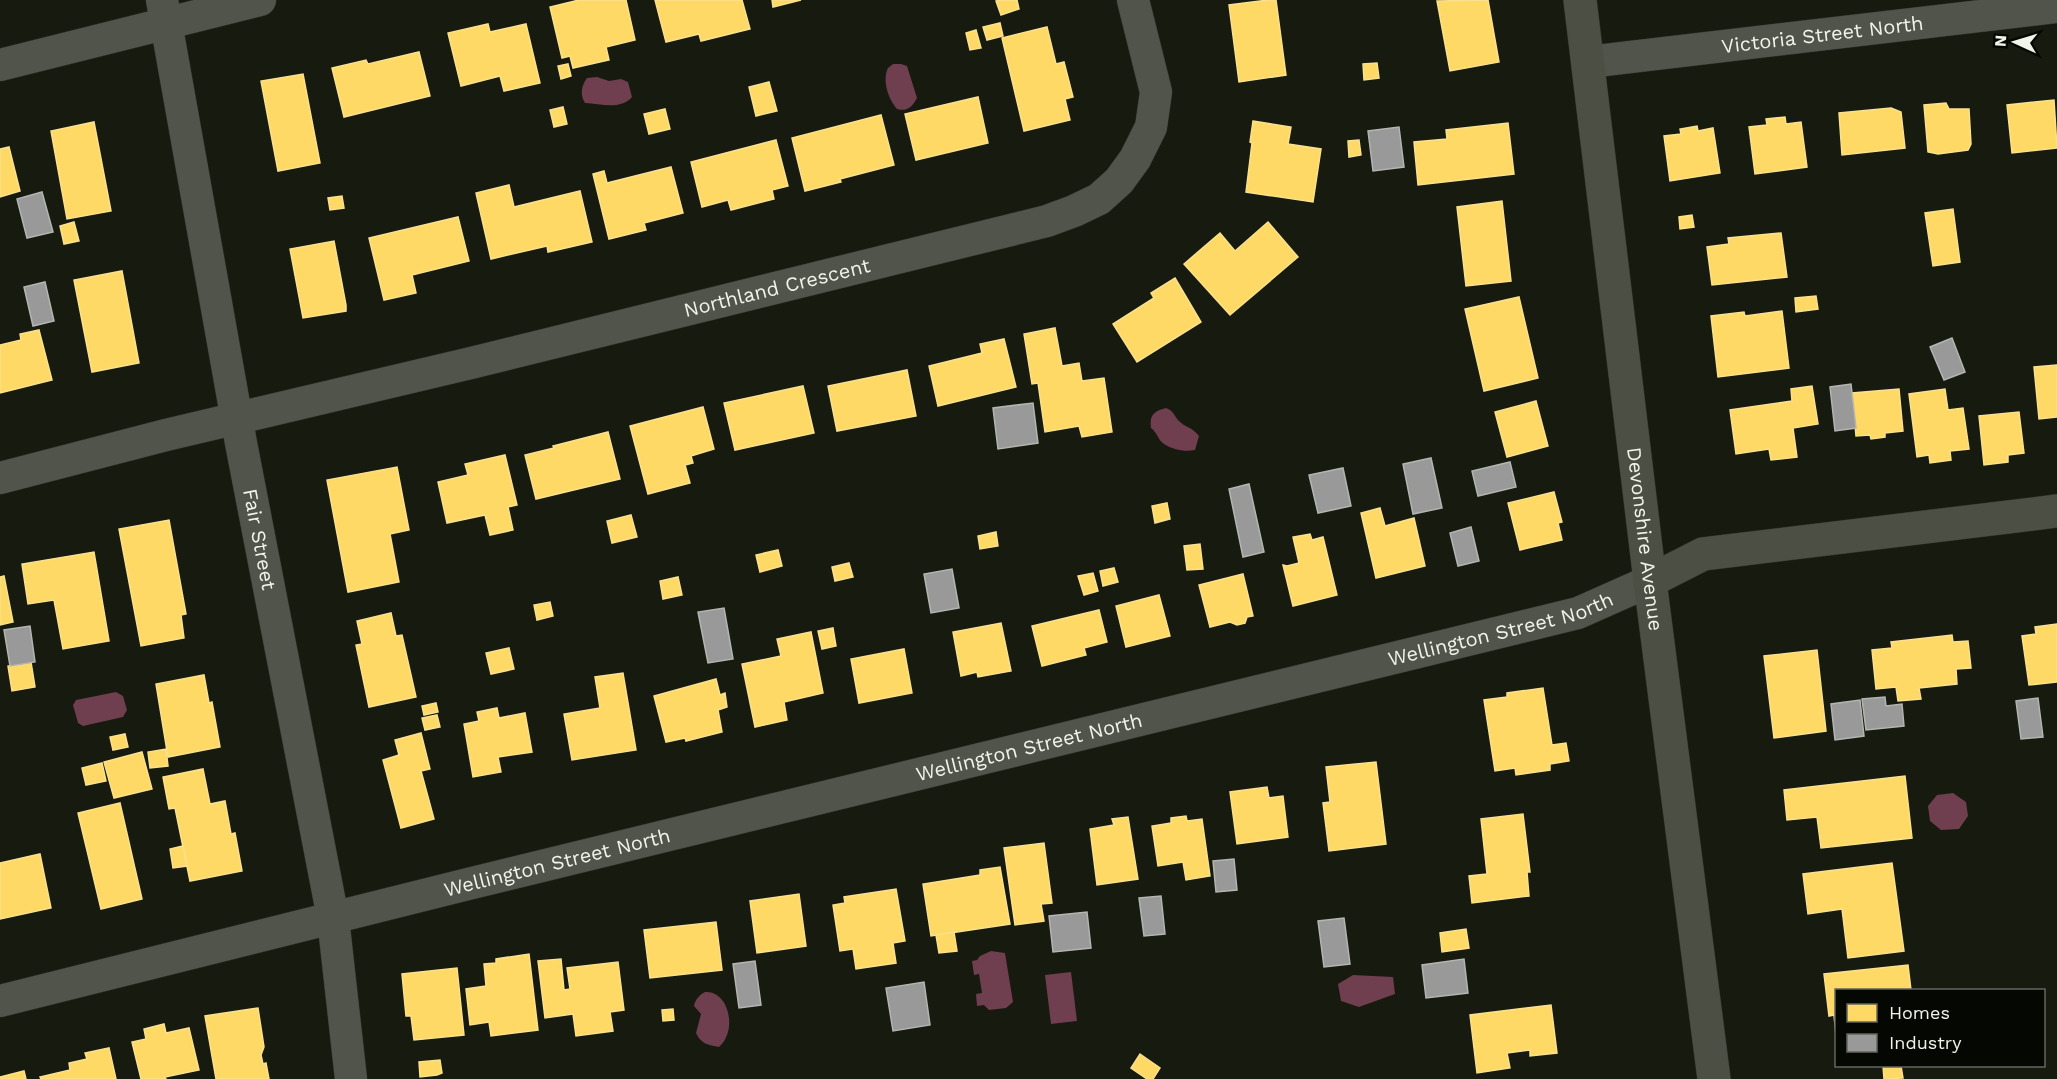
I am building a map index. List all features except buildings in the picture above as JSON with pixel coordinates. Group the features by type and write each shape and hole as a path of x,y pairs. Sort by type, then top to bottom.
{"main road":[{"name":"Devonshire Avenue","path":"1580,0 1650,581 1714,1079"},
{"name":"Wellington Street North","path":"1650,581 1703,554 2057,511"}],"street":[{"path":"0,65 164,12 260,0"},
{"name":"Northland Crescent","path":"0,478 236,418 492,358 1047,221 1074,211 1099,199 1119,181 1135,159 1151,127 1156,92 1133,0"},
{"name":"Victoria Street North","path":"1588,62 2057,7"},
{"name":"Fair Street","path":"164,12 236,418 333,918 351,1079"},
{"name":"Wellington Street North","path":"0,1001 1568,616 1650,581"}],"shaded area":[{"path":"893,64 907,66 917,98 906,109 897,109 887,89 886,73"},
{"path":"597,77 609,81 621,79 628,82 632,97 617,105 585,103 582,94 583,84 587,78"},
{"path":"1166,408 1199,436 1195,450 1179,450 1168,446 1151,428 1153,414"},
{"path":"116,692 123,696 127,710 123,717 83,726 78,723 73,705 76,700"},
{"path":"1953,793 1966,802 1968,816 1959,829 1941,830 1930,821 1928,806 1937,795"},
{"path":"991,951 1005,953 1013,1002 1006,1008 989,1010 984,1005 977,1006 976,994 982,993 979,974 974,975 972,961"},
{"path":"1071,972 1077,1021 1051,1024 1045,975"},
{"path":"1353,975 1393,977 1395,994 1359,1007 1341,1001 1338,984"},
{"path":"705,992 713,993 720,998 728,1013 728,1031 719,1047 711,1046 700,1040 696,1033 701,1014 694,1006"}]}
